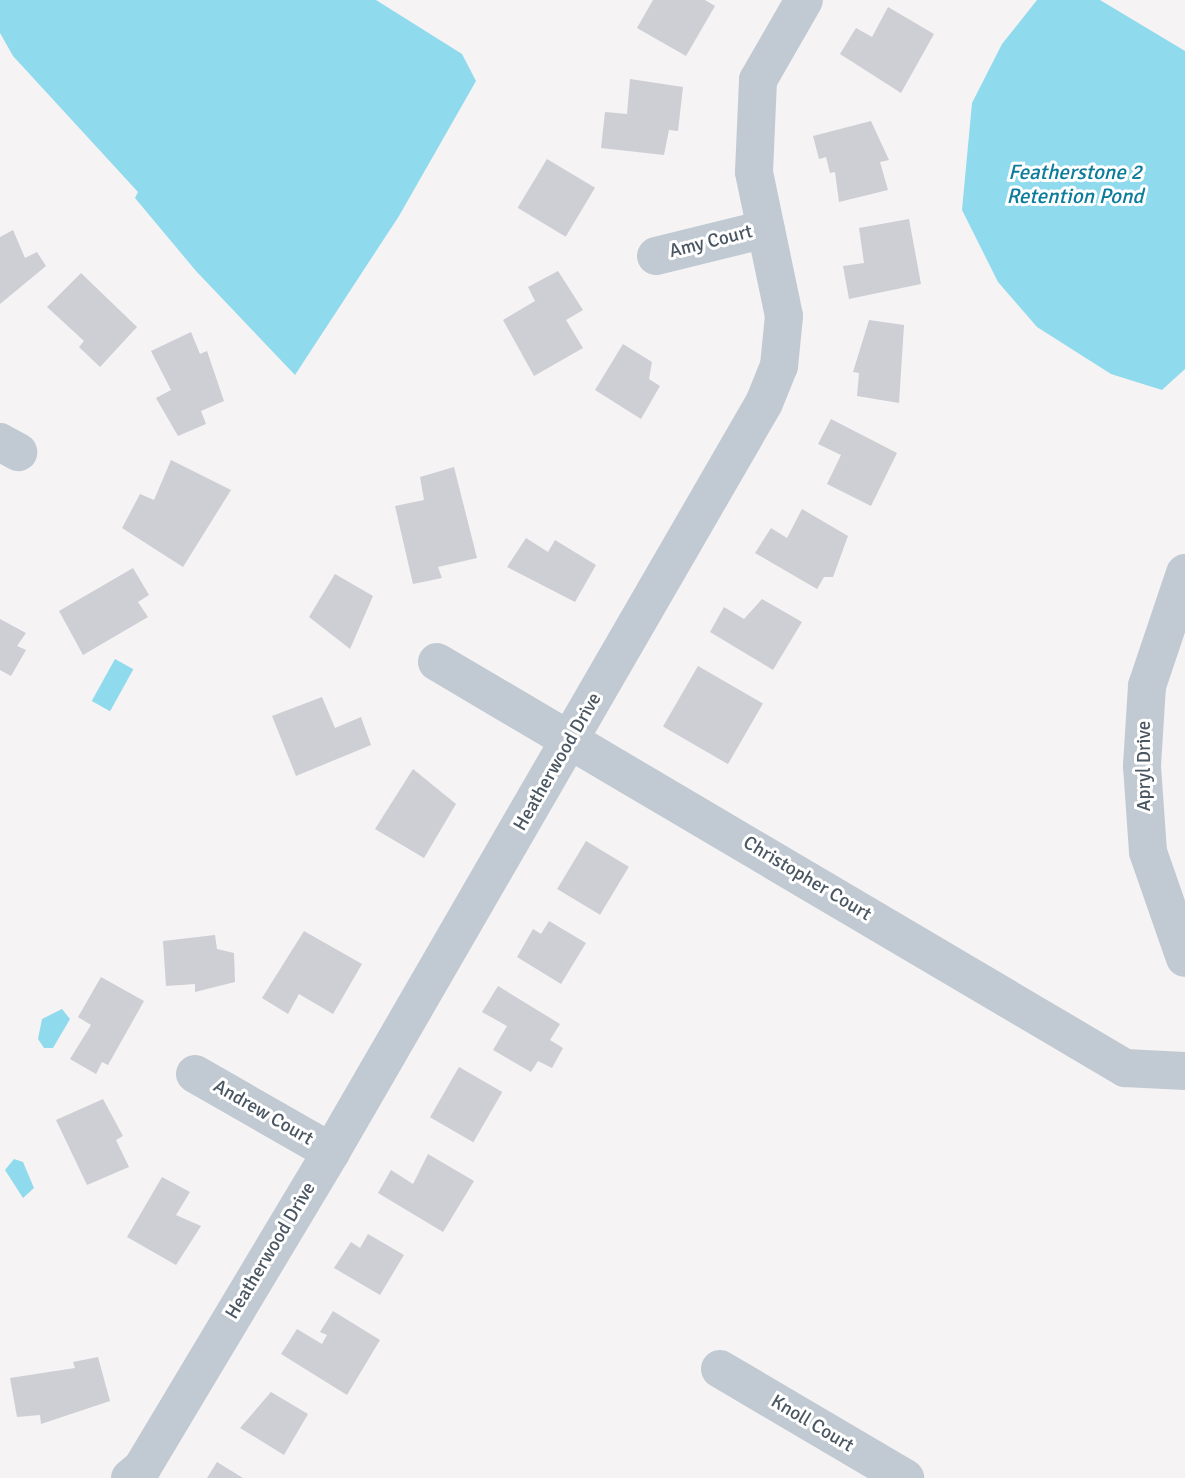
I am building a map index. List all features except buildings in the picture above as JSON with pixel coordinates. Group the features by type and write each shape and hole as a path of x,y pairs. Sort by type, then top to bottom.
{"street":[{"name":"Heatherwood Drive","path":"130,1478 142,1468 331,1152 758,414 779,366 784,316 754,172 758,80 804,0"},
{"name":"Amy Court","path":"656,256 766,229"},
{"name":"Apryl Drive","path":"1185,573 1147,686 1142,766 1148,852 1185,958"},
{"name":"Christopher Court","path":"437,662 1125,1068 1185,1071"},
{"name":"Andrew Court","path":"195,1074 331,1152"},
{"name":"Knoll Court","path":"720,1369 905,1478"}],"water":[{"path":"0,0 376,0 462,54 476,81 399,216 295,375 196,271 135,198 138,192 13,56 0,33"},
{"name":"Featherstone 2 Retention Pond","path":"1037,0 1100,0 1185,51 1185,369 1162,390 1111,374 1037,327 998,282 962,210 972,103 1002,44"},
{"path":"115,659 133,669 110,711 92,701"},
{"path":"62,1009 70,1019 53,1048 44,1048 38,1039 42,1019"},
{"path":"14,1159 23,1162 34,1188 23,1198 5,1170"}]}
